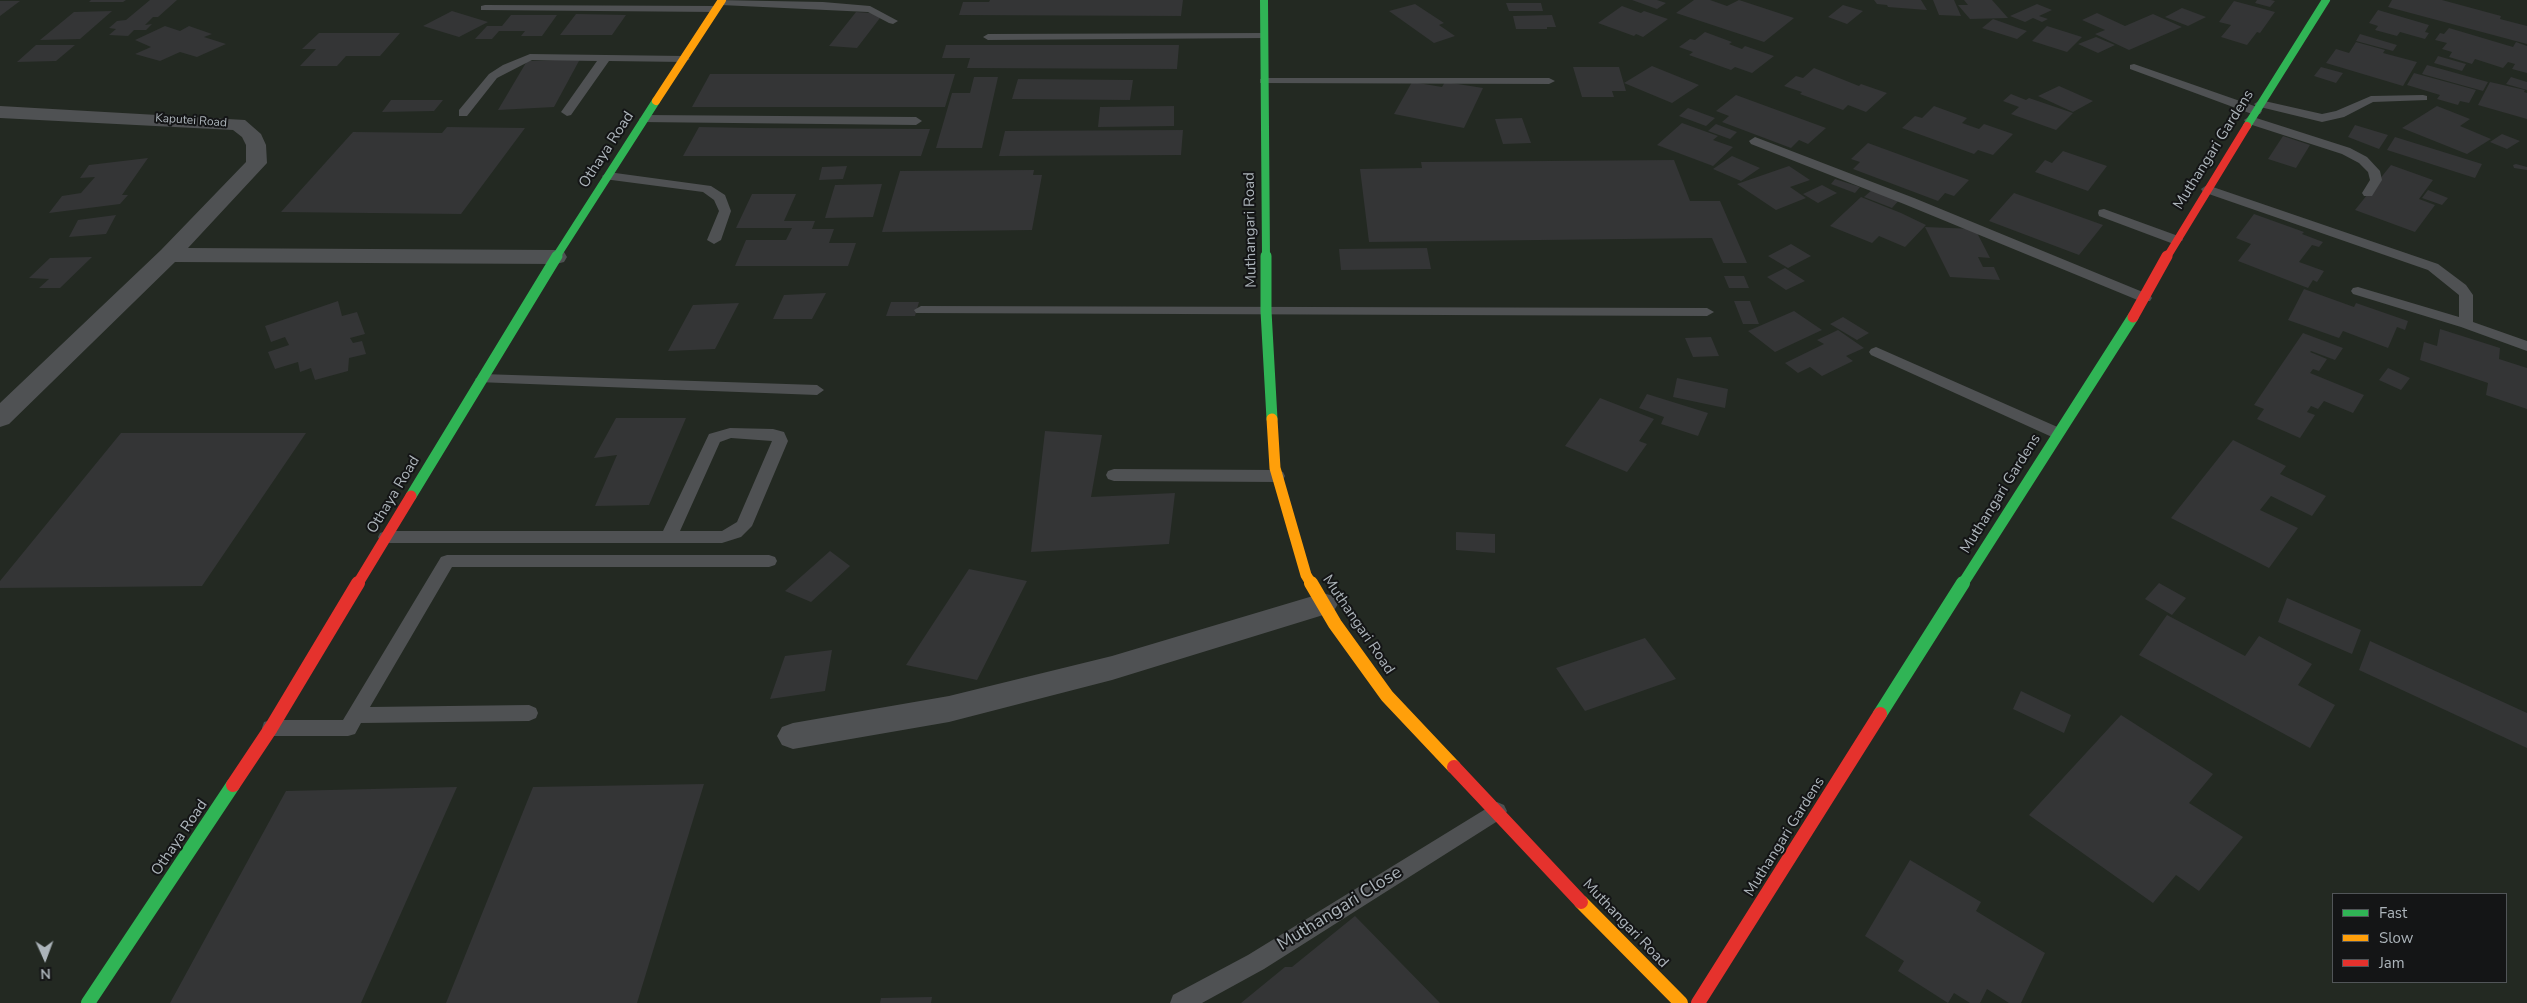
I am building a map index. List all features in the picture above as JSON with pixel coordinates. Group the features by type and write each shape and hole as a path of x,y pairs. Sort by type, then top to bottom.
{"street":[{"name":"Muthangari Road","path":"1264,0 1266,311 1277,476 1306,574 1334,624 1387,696 1593,914 1681,1003"},
{"name":"Muthangari Gardens","path":"1698,1003 2145,298 2176,240 2326,0"},
{"name":"Othaya Road","path":"88,1003 271,728 556,256 719,4"},
{"name":"Kaputei Road","path":"0,112 238,124 251,134 256,145 257,163 168,255 0,418"},
{"path":"168,255 556,256"},
{"path":"793,736 949,710 1112,668 1323,604"}],"lane":[{"path":"485,8 719,4 822,5 870,9 893,21"},
{"path":"988,37 1263,36"},
{"path":"463,114 493,76 507,66 530,57 684,59"},
{"path":"567,112 606,57"},
{"path":"2134,67 2255,112 2363,160 2374,171 2376,180 2368,193"},
{"path":"1264,81 1549,81"},
{"path":"2255,112 2322,118 2340,114 2371,99 2423,98"},
{"path":"645,119 916,120"},
{"path":"1755,142 1909,201 2145,298"},
{"path":"608,176 708,189 720,198 725,210 714,240"},
{"path":"2207,189 2433,267 2461,288 2466,295 2466,324"},
{"path":"2104,213 2176,240"},
{"path":"2358,291 2466,324 2527,346"},
{"path":"921,310 1707,312"},
{"path":"1876,352 2058,433"},
{"path":"482,379 817,390"},
{"path":"386,537 669,537 722,536 735,533 744,526 780,441 779,436 773,434 730,433 714,438 669,537"},
{"path":"1114,475 1277,476"},
{"path":"271,728 348,728 447,561 769,561"},
{"path":"356,715 529,713"},
{"name":"Muthangari Close","path":"1182,1003 1256,962 1497,811"}],"shaded area":[{"path":"0,0 2527,0 2527,1003 0,1003"}],"building":[{"path":"91,0 126,0 123,2 89,2"},
{"path":"150,0 177,0 158,17 153,17 145,25 152,24 146,30 134,30 128,36 109,35 116,29 109,28 117,21 126,20"},
{"path":"990,0 1183,0 1181,16 959,15 963,2 989,2"},
{"path":"1632,0 1657,0 1666,3 1657,9"},
{"path":"1694,0 1710,0 1727,6 1739,0 1794,18 1764,42 1676,13"},
{"path":"1874,0 1921,0 1927,10 1888,7 1887,5 1877,4"},
{"path":"1933,0 1954,0 1961,16 1939,15"},
{"path":"1964,0 1992,0 2008,18 1970,19 1958,5 1968,5"},
{"path":"2257,0 2275,1 2270,7 2255,3"},
{"path":"2392,0 2442,0 2501,16 2500,19 2527,26 2527,44 2388,7"},
{"path":"0,1 20,1 0,16"},
{"path":"2234,1 2275,12 2260,33 2257,32 2247,45 2221,37 2231,25 2219,22"},
{"path":"1506,3 1541,3 1543,11 1509,11"},
{"path":"1415,4 1444,23 1439,25 1455,36 1434,43 1389,11"},
{"path":"2037,4 2052,10 2039,16 2048,19 2042,22 2033,18 2025,22 2010,16"},
{"path":"1843,5 1863,11 1847,24 1828,17"},
{"path":"1622,6 1641,13 1644,11 1668,19 1643,37 1636,34 1634,36 1598,23"},
{"path":"2182,8 2206,17 2188,26 2165,17"},
{"path":"2378,10 2429,25 2425,32 2429,33 2425,39 2400,32 2397,36 2375,30 2378,26 2369,23"},
{"path":"112,11 80,39 40,40 74,12"},
{"path":"452,11 488,22 459,37 423,26"},
{"path":"856,12 883,14 857,48 829,46"},
{"path":"2097,13 2125,26 2153,14 2182,27 2129,50 2095,34 2105,30 2082,20"},
{"path":"576,14 626,15 612,35 560,35"},
{"path":"511,15 557,15 542,36 521,36 525,31 499,31 492,39 475,39 487,26 502,26"},
{"path":"1552,15 1556,27 1547,27 1547,29 1516,29 1513,16"},
{"path":"1993,19 2027,31 2017,39 1982,28"},
{"path":"165,26 180,31 189,26 212,34 204,37 226,44 197,57 180,52 160,61 135,54 151,47 135,40"},
{"path":"2047,26 2082,37 2067,52 2032,41"},
{"path":"2449,28 2513,47 2516,42 2527,46 2527,73 2512,69 2515,64 2508,62 2503,68 2475,59 2472,64 2449,57 2452,52 2442,49 2447,43 2435,40 2440,33 2444,34"},
{"path":"1705,32 1732,42 1729,44 1742,49 1745,46 1774,56 1752,73 1735,67 1731,70 1689,55 1693,52 1679,47 1690,39 1695,40"},
{"path":"319,33 400,33 380,56 346,56 337,66 300,66 316,49 302,49"},
{"path":"2360,34 2397,45 2393,51 2356,41"},
{"path":"2096,37 2115,45 2098,53 2078,44"},
{"path":"2356,42 2385,50 2383,53 2417,62 2403,86 2326,63 2336,49 2349,53"},
{"path":"36,45 75,45 56,61 17,62"},
{"path":"946,45 1179,45 1177,69 967,68 970,58 942,58"},
{"path":"2438,56 2466,64 2462,71 2434,63"},
{"path":"580,59 554,107 498,110 527,61"},
{"path":"2427,65 2488,82 2483,91 2422,74"},
{"path":"1652,66 1699,85 1672,103 1624,83"},
{"path":"1573,67 1619,67 1626,91 1612,91 1614,97 1582,97"},
{"path":"2321,67 2343,73 2336,83 2314,76"},
{"path":"1814,68 1859,86 1861,84 1887,93 1866,112 1848,105 1843,110 1784,86 1796,76 1803,78"},
{"path":"2414,73 2476,90 2469,103 2460,101 2458,105 2437,99 2440,95 2407,85"},
{"path":"710,74 955,74 945,107 692,107"},
{"path":"974,77 998,77 982,148 936,148 952,93 970,93"},
{"path":"2511,77 2527,82 2527,90 2506,84"},
{"path":"1018,79 1133,80 1130,100 1012,99"},
{"path":"1412,82 1442,87 1445,82 1483,88 1464,128 1394,114"},
{"path":"2490,82 2525,90 2524,92 2527,93 2527,119 2478,105"},
{"path":"2059,86 2093,101 2073,112 2038,96"},
{"path":"2011,94 2073,113 2056,130 2011,114 2019,107 2003,101"},
{"path":"1736,95 1826,128 1808,144 1799,140 1791,148 1722,122 1729,116 1716,111"},
{"path":"391,100 443,100 434,111 382,112"},
{"path":"1174,106 1174,126 1098,127 1100,107"},
{"path":"1934,106 1967,118 1962,123 1979,129 1984,124 2013,134 1993,155 1978,150 1974,154 1902,128 1915,116 1922,118"},
{"path":"2437,106 2470,119 2460,126 2491,139 2467,154 2402,128"},
{"path":"1688,108 1715,118 1706,126 1679,116"},
{"path":"1522,118 1531,143 1503,144 1495,119"},
{"path":"1682,123 1718,136 1713,140 1733,147 1713,166 1657,145"},
{"path":"1716,124 1737,132 1730,139 1708,131"},
{"path":"2355,125 2388,135 2379,149 2348,137"},
{"path":"447,127 525,128 461,214 281,212 353,132 442,133"},
{"path":"699,127 930,129 921,156 683,156"},
{"path":"1183,130 1181,155 999,156 1005,131"},
{"path":"2502,134 2520,141 2507,149 2490,142"},
{"path":"2283,136 2310,145 2296,168 2268,159"},
{"path":"2395,137 2482,164 2475,178 2387,150"},
{"path":"1868,143 1969,180 1954,196 1945,193 1938,201 1853,169 1860,162 1851,159"},
{"path":"2063,151 2107,166 2088,191 2035,172 2045,160 2052,163"},
{"path":"1732,156 1760,168 1741,181 1713,169"},
{"path":"148,158 122,195 128,195 120,204 49,213 62,196 81,193 95,177 80,178 89,165"},
{"path":"1674,160 1690,201 1720,201 1747,263 1723,263 1712,238 1369,242 1360,169 1422,168 1421,162"},
{"path":"2391,165 2433,180 2419,199 2435,205 2415,232 2355,210"},
{"path":"2513,165 2527,167 2527,170 2514,168"},
{"path":"847,166 843,179 819,180 822,167"},
{"path":"1789,166 1810,180 1790,187 1806,198 1776,210 1737,184"},
{"path":"1034,170 1033,175 1042,175 1032,230 882,232 900,171"},
{"path":"1835,179 1860,187 1855,193 1831,184"},
{"path":"882,184 873,217 825,218 835,185"},
{"path":"1822,185 1837,193 1818,203 1803,194"},
{"path":"1873,189 1900,199 1892,208 1864,197"},
{"path":"2428,190 2448,198 2442,205 2422,198"},
{"path":"2014,193 2103,225 2079,255 1989,221"},
{"path":"752,194 796,194 784,221 815,221 812,229 834,229 829,243 856,243 848,266 735,266 746,240 786,240 792,228 736,228"},
{"path":"1861,197 1926,225 1905,247 1879,236 1872,243 1830,226"},
{"path":"2254,214 2304,232 2302,234 2323,242 2319,247 2312,245 2299,262 2324,271 2317,282 2313,280 2308,288 2238,261 2251,244 2236,238"},
{"path":"116,215 106,234 69,237 78,220"},
{"path":"1925,227 1975,229 1990,258 1978,257 1983,267 1994,267 2000,280 1950,277"},
{"path":"1791,244 1811,256 1788,268 1768,256"},
{"path":"1427,248 1431,269 1341,270 1339,249"},
{"path":"92,257 60,288 39,288 49,279 29,278 50,258"},
{"path":"1785,268 1805,281 1786,290 1767,277"},
{"path":"1724,276 1744,276 1749,288 1729,288"},
{"path":"2304,289 2354,307 2356,303 2408,321 2405,330 2397,327 2388,348 2343,331 2339,338 2288,320"},
{"path":"826,293 812,319 773,319 784,295"},
{"path":"338,301 342,316 357,312 365,334 350,338 353,343 362,341 366,354 349,358 348,371 315,380 311,368 300,372 298,362 275,369 268,352 289,345 285,337 271,342 265,326"},
{"path":"1734,301 1750,301 1759,324 1743,324"},
{"path":"891,302 919,302 915,316 886,316"},
{"path":"739,303 715,349 668,351 693,305"},
{"path":"1794,311 1822,330 1775,352 1748,331"},
{"path":"1843,317 1869,333 1857,340 1830,324"},
{"path":"2440,329 2500,348 2499,359 2527,368 2527,409 2486,395 2488,383 2420,360 2424,342 2437,346"},
{"path":"1838,330 1864,348 1846,356 1853,361 1822,376 1810,367 1798,373 1785,363 1824,344 1817,340"},
{"path":"2303,333 2343,348 2335,360 2311,351 2327,359 2319,371 2313,369 2310,373 2364,395 2353,413 2324,401 2318,409 2311,406 2307,412 2315,415 2300,438 2257,419 2264,409 2254,405"},
{"path":"1711,337 1719,356 1693,357 1685,338"},
{"path":"2388,368 2410,378 2401,390 2379,380"},
{"path":"1677,378 1728,389 1725,408 1673,397"},
{"path":"1647,394 1708,413 1698,436 1661,424 1664,417 1639,408"},
{"path":"1600,398 1654,419 1639,441 1647,444 1627,472 1565,446"},
{"path":"616,418 686,418 649,505 595,506 617,455 594,458"},
{"path":"1045,431 1102,435 1091,497 1175,493 1169,544 1031,552"},
{"path":"121,433 306,433 202,586 0,588 0,581"},
{"path":"2233,440 2286,466 2280,474 2326,496 2312,516 2271,496 2260,510 2298,528 2269,568 2171,518"},
{"path":"1456,532 1495,534 1495,553 1456,550"},
{"path":"830,551 850,566 811,602 785,591"},
{"path":"969,569 1027,581 977,680 906,665"},
{"path":"2159,583 2186,598 2172,615 2145,599"},
{"path":"2287,598 2361,630 2352,654 2278,622"},
{"path":"2167,615 2245,656 2259,636 2312,664 2298,685 2335,705 2310,748 2139,655"},
{"path":"1645,638 1676,679 1585,711 1556,668"},
{"path":"2370,641 2527,713 2527,748 2359,670"},
{"path":"832,650 825,691 770,699 785,656"},
{"path":"2021,691 2071,715 2064,733 2013,709"},
{"path":"2121,715 2213,774 2189,803 2243,837 2199,891 2176,875 2153,903 2029,815"},
{"path":"704,784 637,1003 446,1003 533,787"},
{"path":"457,787 361,1003 170,1003 286,791"},
{"path":"1910,860 1981,902 1976,911 2045,953 2021,1003 2009,1003 1987,989 1980,1003 1970,1003 1954,993 1948,1003 1898,971 1904,961 1865,936"},
{"path":"1355,916 1440,1003 1241,1003 1285,967 1292,967"},
{"path":"932,997 931,1003 880,1003 881,998"}],"traffic: fast":[{"path":"1264,0 1266,311 1272,419"},
{"path":"2247,126 2326,0"},
{"path":"411,496 556,257 656,101"},
{"path":"1880,714 2133,317"},
{"path":"88,1003 233,785"}],"traffic: slow":[{"path":"656,101 722,0"},
{"path":"1272,419 1275,468 1306,575 1335,624 1387,696 1454,767"},
{"path":"1581,902 1681,1003"}],"traffic: jam":[{"path":"2133,317 2176,240 2247,126"},
{"path":"233,785 271,728 411,496"},
{"path":"1698,1003 1880,714"},
{"path":"1454,767 1581,902"}]}
